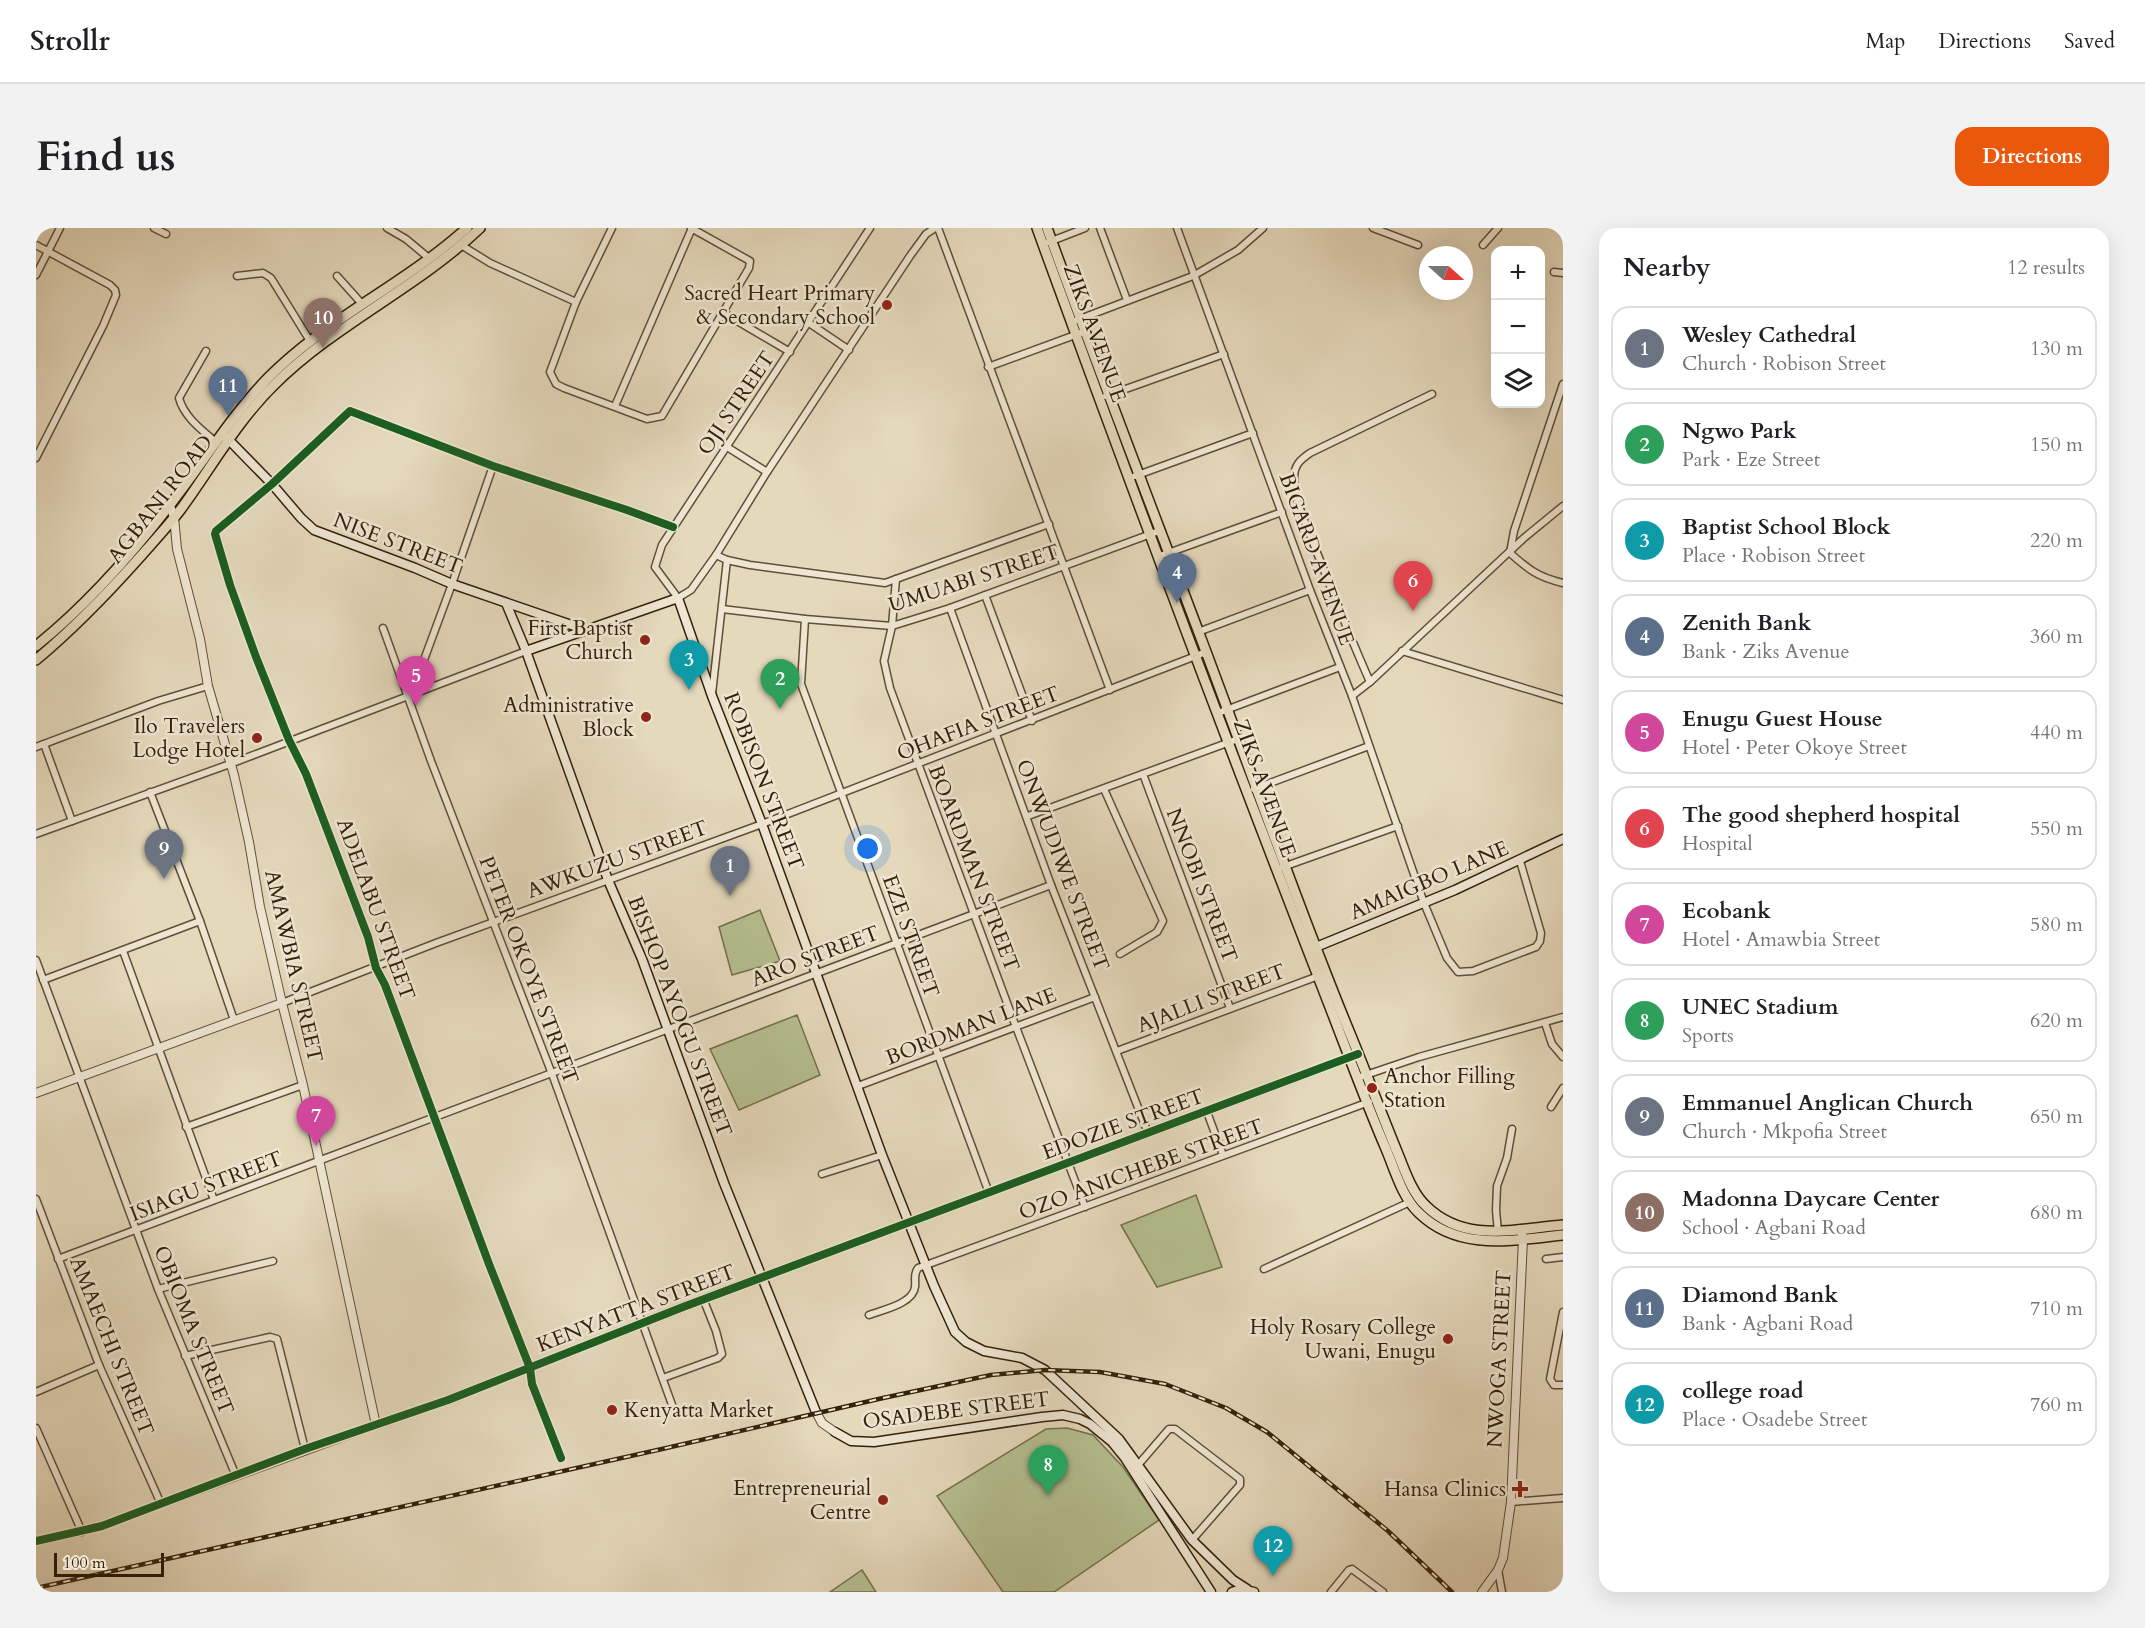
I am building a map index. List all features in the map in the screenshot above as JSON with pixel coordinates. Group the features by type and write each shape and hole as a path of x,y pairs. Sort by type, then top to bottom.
{"main road":[{"name":"AGBANI ROAD","path":"36,646 77,609 118,566 170,506 216,443 226,437 302,359 436,266 480,228"},
{"name":"ZIKS AVENUE","path":"1037,228 1047,242 1081,333 1132,477 1157,557 1201,654 1252,790 1286,865 1312,949"},
{"name":"ZIKS AVENUE","path":"1047,228 1047,242"},
{"name":"AGBANI ROAD","path":"36,660 99,602 174,517 254,393 310,341 430,260 462,230"},
{"name":"NISE STREET","path":"226,437 314,530 452,584 586,630"},
{"name":"ZIKS AVENUE","path":"1132,477 1168,554 1198,632 1201,654"},
{"path":"526,651 678,598"},
{"name":"ROBISON STREET","path":"678,598 882,1155 926,1265"},
{"name":"BISHOP AYOGU STREET","path":"506,603 526,651 608,880 642,959 762,1278 816,1412"},
{"name":"ZIKS AVENUE","path":"1252,790 1276,870 1312,949 1401,1186 1416,1211 1426,1219 1462,1238 1484,1242 1563,1235"},
{"name":"AMAIGBO LANE","path":"1312,949 1520,861 1563,839"},
{"name":"ZIKS AVENUE","path":"1371,1101 1423,1203 1450,1223 1473,1231 1498,1232 1563,1225"},
{"name":"OSADEBE STREET","path":"926,1265 951,1325 961,1338 984,1351 1031,1362 1045,1370 1119,1439 1192,1540 1233,1580 1251,1591"},
{"path":"1080,1419 1089,1409"},
{"name":"OSADEBE STREET","path":"835,1432 851,1441 874,1442 1042,1417 1063,1415 1080,1419 1103,1433 1125,1458 1211,1592"},
{"path":"1232,1592 1241,1589 1251,1591"}],"street":[{"path":"36,275 60,228"},
{"path":"154,228 166,234"},
{"path":"387,228 406,239 430,260"},
{"path":"612,228 576,302 550,372 556,384 564,388 647,419 662,416 749,268 750,261 691,228 615,406"},
{"name":"OJI STREET","path":"678,598 656,567 662,545 870,228"},
{"path":"678,598 691,590 716,555 767,472 910,256 926,234 936,228 1110,690"},
{"path":"1047,242 1085,228"},
{"path":"1100,228 1127,300"},
{"name":"BIGARD AVENUE","path":"1177,228 1310,590 1352,696 1424,903 1447,958 1458,972 1473,971 1536,947 1540,941 1541,933 1520,861"},
{"path":"1373,228 1418,244"},
{"path":"1483,245 1498,228"},
{"path":"1076,320 1193,276 1238,250 1261,229"},
{"path":"36,245 110,285 116,295 103,326 36,458"},
{"path":"461,245 490,263 576,302"},
{"path":"1554,272 1563,273"},
{"path":"237,276 263,273 271,278 310,341"},
{"path":"336,276 363,305"},
{"path":"722,312 790,352"},
{"path":"809,323 849,350"},
{"path":"988,367 1081,333"},
{"path":"206,351 179,398 184,411 191,420 216,443"},
{"path":"1104,397 1224,354"},
{"path":"1510,553 1514,531 1563,384"},
{"path":"1371,682 1343,620 1298,503 1294,471 1300,460 1310,453 1432,394"},
{"path":"272,484 350,411 493,466 673,527"},
{"path":"1132,477 1253,433"},
{"path":"727,447 767,472"},
{"path":"409,695 452,584 493,466"},
{"name":"ADELABU STREET","path":"272,484 216,531 230,585 368,937 376,968 385,984 530,1368 532,1384 561,1458"},
{"name":"AMAWBIA STREET","path":"170,506 174,517 177,549 200,639 208,686 249,842 260,907 303,1085 376,1425"},
{"path":"1352,696 1371,682 1524,538 1563,506"},
{"path":"1157,557 1282,512"},
{"path":"716,555 750,565 879,583 1049,524"},
{"name":"UMUABI STREET","path":"722,609 892,626 950,608 1159,531"},
{"path":"1510,553 1525,567 1543,578 1563,583"},
{"path":"712,696 727,560"},
{"name":"BOARDMAN STREET","path":"896,579 892,626 885,655 885,669 890,688 1085,1207"},
{"path":"1198,632 1310,590"},
{"path":"985,595 1032,721"},
{"name":"ONWUDIWE STREET","path":"950,608 995,734 1028,816 1051,885 1148,1133"},
{"name":"EZE STREET","path":"805,619 801,684 989,1193"},
{"name":"PETER OKOYE STREET","path":"383,628 552,1074 675,1413"},
{"path":"36,834 230,764 526,651"},
{"path":"1402,651 1563,701"},
{"name":"OHAFIA STREET","path":"762,824 1201,654"},
{"path":"1222,711 1340,667"},
{"path":"36,747 158,701 208,686"},
{"path":"1028,816 1233,741"},
{"path":"44,744 72,820"},
{"path":"1252,790 1369,746"},
{"name":"NNOBI STREET","path":"1143,774 1230,1008"},
{"path":"1104,789 1161,913 1162,921 1157,932 1120,954"},
{"path":"150,792 200,921 234,1020"},
{"name":"AWKUZU STREET","path":"282,1003 436,943 762,824"},
{"path":"1276,870 1398,826"},
{"name":"ARO STREET","path":"667,1029 817,975 895,942 1051,885"},
{"path":"43,980 200,921"},
{"path":"123,951 214,1200"},
{"name":"OBIOMA STREET","path":"36,960 158,1289 236,1476"},
{"name":"AJALLI STREET","path":"1117,1051 1322,975"},
{"name":"BORDMAN LANE","path":"858,1086 1095,997"},
{"path":"36,1093 282,1003"},
{"path":"1361,1076 1419,1057 1563,1017"},
{"path":"1545,1023 1552,1044 1563,1057"},
{"name":"ISIAGU STREET","path":"58,1259 667,1029"},
{"name":"EDOZIE STREET","path":"910,1223 1353,1056"},
{"path":"186,1127 303,1085"},
{"path":"1551,1107 1563,1088"},
{"name":"OZO ANICHEBE STREET","path":"926,1265 1371,1101"},
{"path":"1207,1112 1223,1155"},
{"path":"1498,1232 1497,1186 1512,1129"},
{"path":"822,1174 882,1155"},
{"name":"AMAECHI STREET","path":"36,1199 99,1365 161,1504"},
{"path":"1264,1269 1410,1202"},
{"name":"KENYATTA STREET","path":"376,1425 910,1223"},
{"name":"NWOGA STREET","path":"1482,1592 1498,1570 1503,1558 1510,1502 1523,1239 1521,1229"},
{"path":"1546,1259 1563,1257"},
{"path":"158,1289 273,1261"},
{"path":"869,1315 909,1298 914,1290 916,1271 926,1265"},
{"path":"663,1378 718,1358 722,1354 704,1301"},
{"path":"1563,1312 1550,1379 1554,1385 1563,1385"},
{"path":"184,1356 270,1337 277,1339 305,1449"},
{"path":"36,1392 99,1365"},
{"name":"BISHOP AYOGU STREET","path":"816,1412 822,1423 835,1432"},
{"path":"36,1541 82,1532 376,1425"},
{"path":"36,1428 82,1532"},
{"path":"1138,1465 1169,1430 1175,1429 1240,1479 1240,1485 1192,1540"},
{"path":"1510,1502 1563,1498"},
{"path":"1331,1592 1352,1569 1383,1592"},
{"path":"1498,1570 1502,1592"}],"green space":[{"path":"760,910 780,961 732,975 719,927"},
{"path":"797,1015 820,1075 739,1110 710,1049"},
{"path":"1196,1195 1222,1267 1157,1287 1121,1225"},
{"path":"1067,1428 1093,1435 1123,1467 1159,1520 1054,1592 1003,1592 937,1496 1046,1429"},
{"path":"862,1570 876,1592 830,1592"}],"railway":[{"path":"36,1588 883,1398 991,1375 1045,1370 1100,1372 1165,1384 1226,1408 1267,1432 1388,1531 1452,1592"}],"cycle path":[{"path":"561,1458 532,1384 530,1368 385,985 376,968 368,937 306,774 289,740 256,657 230,585 215,534 350,411 493,466 673,527"},
{"path":"36,1541 102,1526 305,1449 448,1400 683,1307 1358,1054"}],"place":[{"name":"Sacred Heart Primary & Secondary School","path":"887,305"},
{"name":"Madonna Daycare Center","path":"323,348"},
{"name":"Diamond Bank","path":"228,416"},
{"name":"Zenith Bank","path":"1177,603"},
{"name":"The good shepherd hospital","path":"1413,611"},
{"name":"First Baptist Church","path":"645,640"},
{"name":"Baptist School Block","path":"689,690"},
{"name":"Enugu Guest House","path":"416,706"},
{"name":"Ngwo Park","path":"780,709"},
{"name":"Administrative Block","path":"646,717"},
{"name":"Ilo Travelers Lodge Hotel","path":"257,738"},
{"name":"Emmanuel Anglican Church","path":"164,879"},
{"name":"Wesley Cathedral","path":"730,896"},
{"name":"Anchor Filling Station","path":"1372,1088"},
{"name":"Ecobank","path":"316,1146"},
{"name":"Holy Rosary College Uwani, Enugu","path":"1448,1339"},
{"name":"Kenyatta Market","path":"612,1410"},
{"name":"Hansa Clinics","path":"1520,1489"},
{"name":"UNEC Stadium","path":"1048,1495"},
{"name":"Entrepreneurial Centre","path":"883,1500"},
{"name":"college road","path":"1273,1576"}]}
